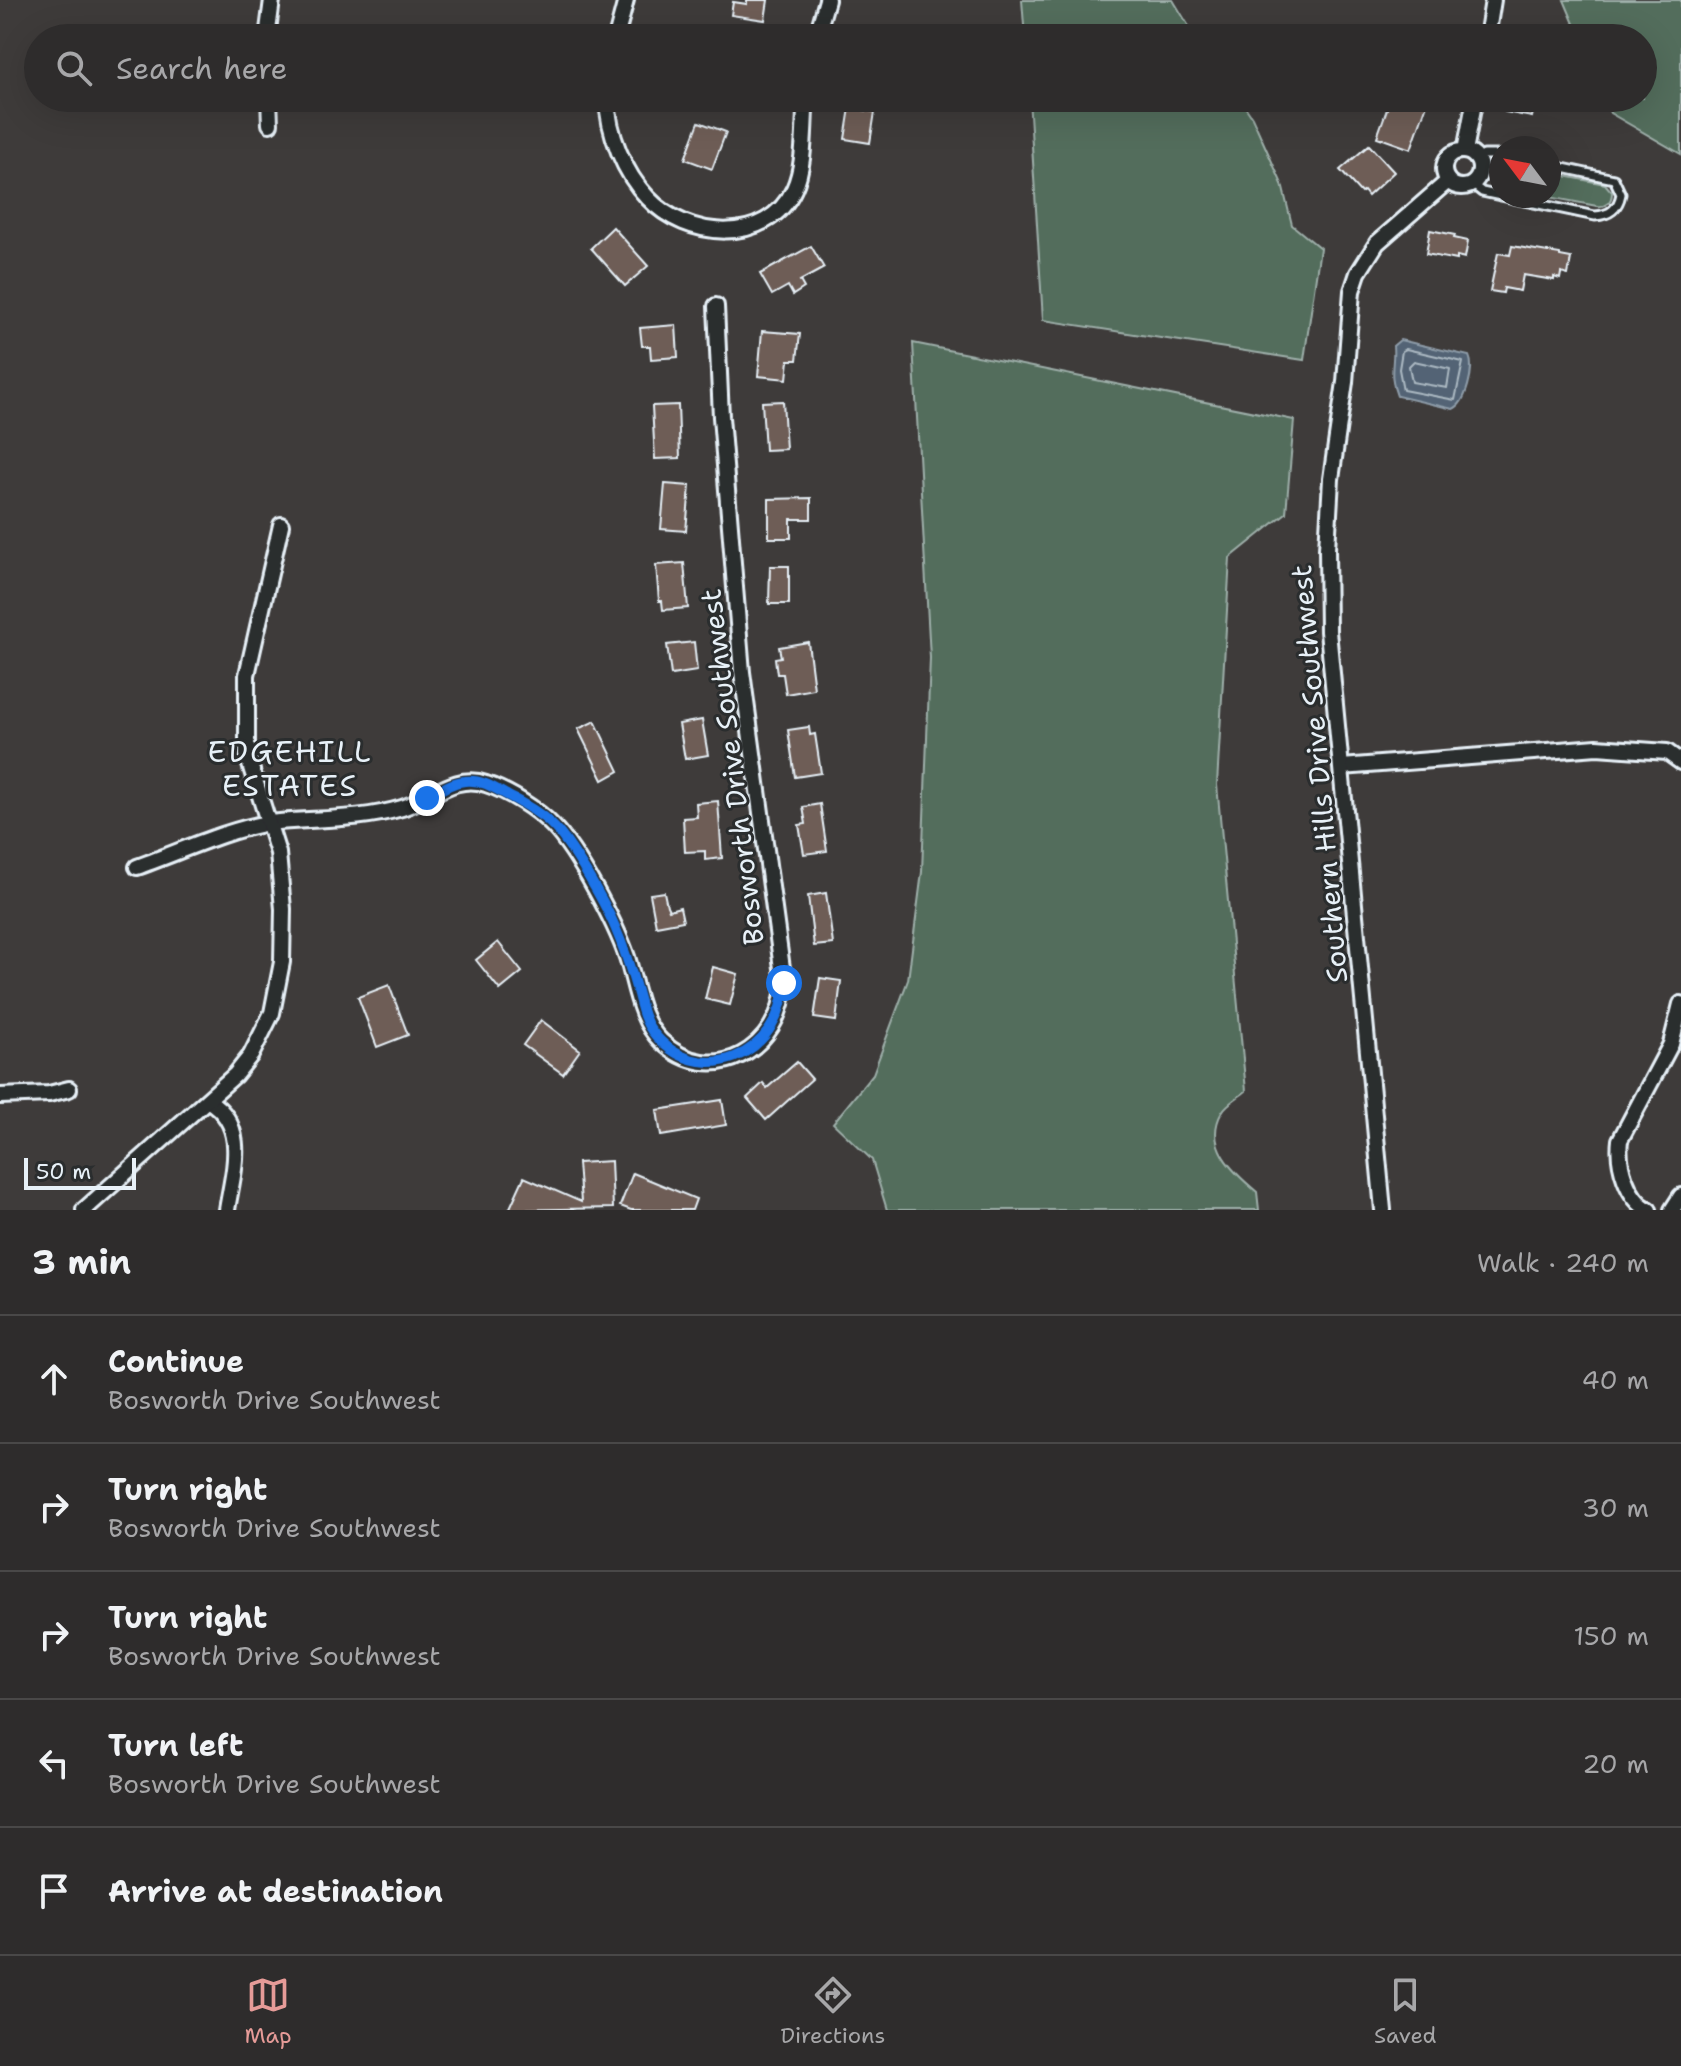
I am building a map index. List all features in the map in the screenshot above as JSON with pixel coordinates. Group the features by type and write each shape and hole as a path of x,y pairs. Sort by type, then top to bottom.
{"street":[{"path":"269,24 272,0"},
{"path":"620,24 626,0"},
{"path":"820,24 827,0"},
{"path":"1489,24 1493,0"},
{"path":"270,112 270,124"},
{"path":"609,112 622,156 637,186 650,201 683,222 708,230 726,231 762,223 786,202 799,173 805,112"},
{"path":"1471,155 1456,152 1447,159 1444,170 1448,181 1457,187 1473,185 1480,171 1471,155 1474,112"},
{"name":"Southern Hills Drive Southwest","path":"1383,1210 1328,631 1327,549 1331,479 1345,382 1352,291 1358,273 1377,243 1448,181"},
{"name":"Bosworth Drive Southwest","path":"137,867 252,827 383,814 408,806 449,785 464,781 489,785 536,812 565,840 614,923 644,1017 660,1040 689,1058 715,1061 742,1055 769,1033 779,1017 784,983 742,672 721,417 716,306"},
{"path":"84,1210 209,1101 251,1055 272,1013 279,988 283,909 278,853 247,755 247,675 281,525"},
{"path":"1342,767 1597,747 1667,752 1681,762"},
{"path":"1649,1210 1636,1202 1631,1193 1618,1151 1620,1140 1671,1044 1681,1004"},
{"path":"0,1096 49,1094 69,1089"},
{"path":"209,1101 227,1117 236,1137 227,1210"},
{"path":"1672,1210 1681,1196"}],"lane":[{"path":"1471,155 1489,153"},
{"path":"1557,208 1605,216 1619,203 1621,194 1614,179 1561,168"},
{"path":"1473,185 1489,193"}],"green space":[{"path":"1022,0 1173,0 1188,24 1024,24"},
{"path":"1564,0 1681,0 1681,154 1610,112 1657,112 1657,24 1574,24"},
{"path":"1030,112 1249,112 1282,184 1292,225 1320,248 1304,360 1043,320"},
{"path":"1561,175 1605,184 1612,192 1611,199 1606,205 1561,199"},
{"path":"913,343 1294,420 1286,513 1230,558 1217,785 1246,1091 1224,1109 1217,1124 1216,1136 1218,1147 1230,1167 1257,1192 1259,1210 887,1210 872,1160 833,1123 873,1074 908,980 922,872 930,658"}],"water":[{"path":"1400,340 1469,356 1471,369 1468,385 1458,406 1453,409 1397,396 1392,375 1393,346"}],"building":[{"path":"747,0 768,0 765,20 731,15 733,2 747,4"},
{"path":"849,112 875,112 870,143 845,139"},
{"path":"1386,112 1424,112 1411,149 1377,137"},
{"path":"1505,112 1533,112 1532,117"},
{"path":"699,122 726,132 712,169 685,159"},
{"path":"1369,145 1394,172 1368,196 1364,191 1361,193 1340,170"},
{"path":"613,227 648,266 625,286 591,248"},
{"path":"1430,230 1468,241 1465,258 1457,256 1457,260 1426,254"},
{"path":"811,246 824,268 800,281 804,288 793,295 788,286 772,295 760,274"},
{"path":"1512,246 1571,258 1568,275 1561,273 1560,279 1554,277 1554,280 1523,275 1520,291 1504,288 1503,293 1490,291 1498,253 1510,255"},
{"path":"676,325 678,357 651,359 650,346 642,346 640,328"},
{"path":"762,331 800,334 797,360 789,360 787,379 758,376"},
{"path":"783,401 786,449 765,450 762,402"},
{"path":"678,405 680,458 655,459 652,406"},
{"path":"665,484 690,486 686,531 661,529"},
{"path":"811,498 811,519 791,519 791,538 769,538 769,499"},
{"path":"684,563 688,608 663,610 662,601 659,601 656,565"},
{"path":"770,566 789,566 789,604 769,604"},
{"path":"694,642 697,671 671,675 667,645"},
{"path":"808,642 814,689 786,694 783,674 777,674 775,658 781,657 779,647"},
{"path":"702,720 708,755 685,759 679,724"},
{"path":"595,721 619,771 603,780 578,729"},
{"path":"809,727 810,735 815,734 821,773 795,777 788,730"},
{"path":"718,801 722,858 705,860 705,851 685,852 683,818 697,817 696,803"},
{"path":"820,804 827,851 804,854 799,825 806,824 803,807"},
{"path":"664,892 669,910 680,907 683,921 656,926 650,894"},
{"path":"826,893 833,944 814,946 808,896"},
{"path":"498,942 522,972 500,990 476,960"},
{"path":"713,967 738,974 730,1005 705,999"},
{"path":"820,978 841,981 836,1021 814,1018"},
{"path":"389,985 408,1035 377,1047 358,997"},
{"path":"541,1020 580,1050 563,1074 523,1045"},
{"path":"797,1062 812,1079 766,1120 747,1098 763,1083 767,1088"},
{"path":"722,1100 726,1125 661,1136 657,1110"},
{"path":"611,1161 613,1208 509,1210 524,1177 581,1202 578,1163"},
{"path":"633,1173 696,1199 692,1210 631,1210 620,1206"}],"district":[{"name":"EDGEHILL ESTATES","path":"290,769"}],"route":[{"path":"427,798 449,785 474,780 489,785 536,812 552,825 565,840 614,923 644,1017 660,1040 672,1050 702,1061 742,1055 769,1033 779,1017 784,983"}]}
